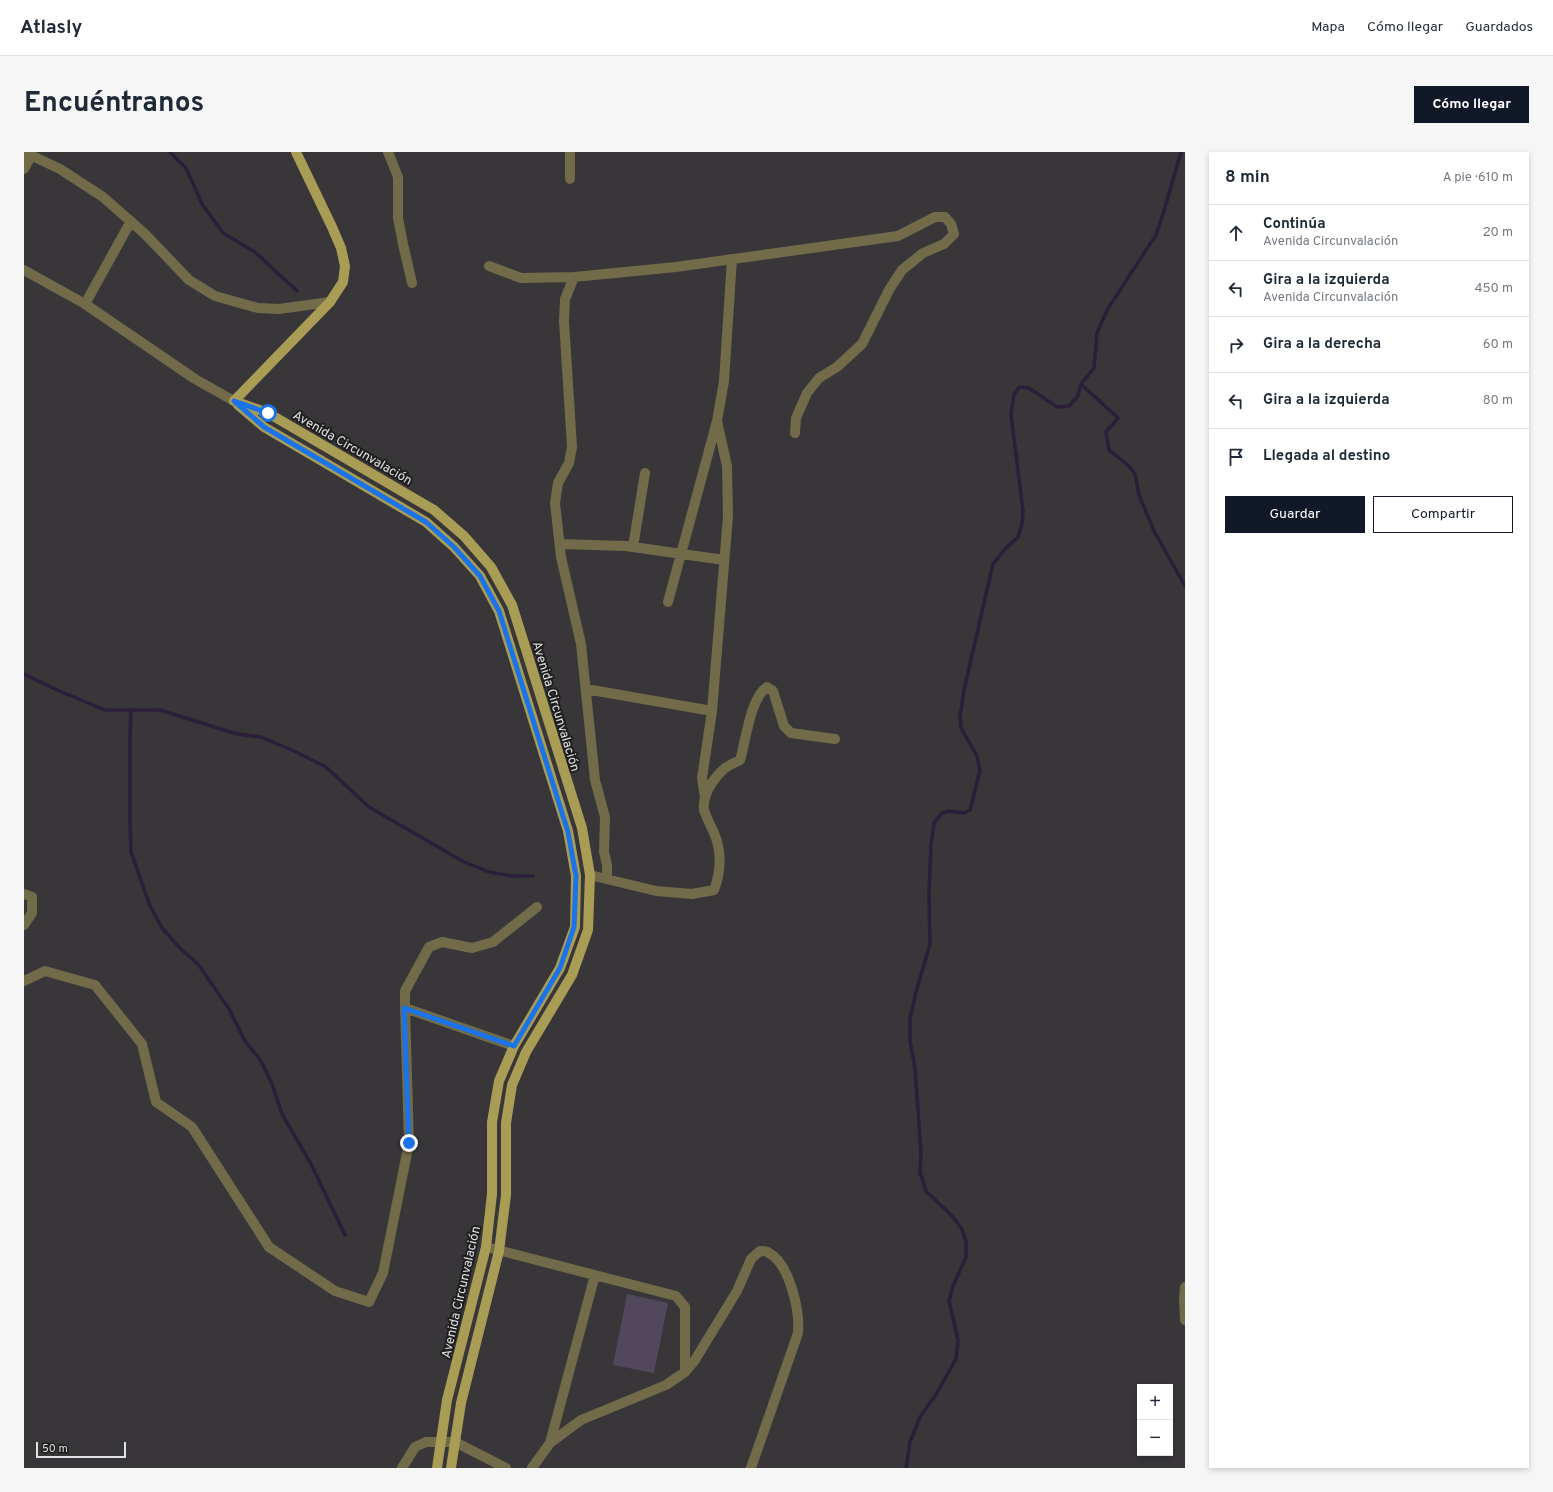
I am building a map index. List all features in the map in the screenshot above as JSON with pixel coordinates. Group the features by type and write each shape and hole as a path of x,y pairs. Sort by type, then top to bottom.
{"main road":[{"path":"234,401 330,302 343,282 345,266 341,248 296,152"},
{"name":"Avenida Circunvalación","path":"234,401 268,413 434,510 464,536 491,567 512,605 582,828 590,876 588,930 572,975 526,1052 512,1085 506,1123 506,1195 500,1251 460,1403 451,1468"},
{"name":"Avenida Circunvalación","path":"234,401 264,427 426,522 454,547 480,576 499,611 568,832 576,876 574,927 560,968 514,1046 499,1081 492,1122 492,1194 486,1247 447,1400 437,1468"}],"street":[{"path":"388,152 398,177 398,218 412,282"},
{"path":"570,152 570,179"},
{"path":"24,169 28,154 60,169 97,193 145,234 189,280 215,296 258,308 279,309 330,302"},
{"path":"489,266 521,278 574,277 676,267 898,236 935,217 945,217 951,224 954,234 944,244 923,253 902,270 889,290 862,344 837,367 819,378 807,393 796,418 795,433"},
{"path":"85,304 131,221"},
{"path":"668,602 717,420 724,381 732,259"},
{"path":"24,270 85,304 195,379 234,401"},
{"path":"574,277 566,299 564,321 572,447 569,462 558,483 555,503 561,557 581,644 595,780 605,817 604,852 607,865 606,879"},
{"path":"590,876 656,891 692,894 714,890 718,880 720,861 717,839 704,810 705,797 702,778 712,711 728,516 727,466 717,420"},
{"path":"633,548 645,474"},
{"path":"560,544 633,548 724,560"},
{"path":"705,797 710,787 724,769 740,760 751,714 761,691 766,687 773,691 784,726 792,733 835,739"},
{"path":"586,690 712,711"},
{"path":"24,894 32,896 32,914 24,925"},
{"path":"24,981 45,971 95,985 142,1044 156,1102 192,1127 268,1247 335,1291 369,1302 383,1273 409,1143 404,1008 405,991 429,947 442,942 472,948 493,942 538,907"},
{"path":"404,1008 514,1046"},
{"path":"486,1247 676,1296 685,1306 685,1372"},
{"path":"532,1468 550,1443 581,1420 666,1385 685,1372 695,1360 733,1297 751,1259 760,1251 769,1253 784,1267 795,1298 799,1321 798,1333 751,1468"},
{"path":"550,1443 595,1275"},
{"path":"1185,1287 1185,1320"},
{"path":"402,1468 414,1447 426,1442 455,1442 506,1468"}],"shaded area":[{"path":"627,1294 668,1303 654,1373 613,1365"}],"waterway":[{"path":"170,152 186,168 202,204 223,233 255,252 297,291"},
{"path":"906,1468 910,1442 920,1417 937,1393 956,1359 958,1340 949,1301 953,1286 966,1257 966,1242 962,1229 953,1217 926,1191 920,1172 921,1153 915,1068 910,1040 910,1019 930,944 929,893 931,845 934,823 942,813 949,811 964,813 970,810 980,771 977,756 961,728 960,717 964,690 993,564 1005,549 1018,537 1022,524 1023,511 1011,414 1014,395 1019,387 1029,388 1057,407 1069,406 1078,396 1081,384 1094,368 1097,333 1107,310 1156,235 1181,152"},
{"path":"1081,384 1118,418 1106,432 1109,450 1128,465 1135,474 1139,495 1154,531 1185,586"},
{"path":"24,674 57,690 105,710 160,710 237,734 261,737 326,767 369,807 464,862 489,872 513,876 533,876"},
{"path":"131,710 131,852 150,906 162,928 180,948 198,964 229,1009 245,1041 261,1061 272,1084 282,1114 310,1162 345,1235"}],"route":[{"path":"268,413 234,401 264,427 426,522 454,547 480,576 499,611 568,832 576,876 574,927 560,968 514,1046 404,1008 409,1143"}]}
